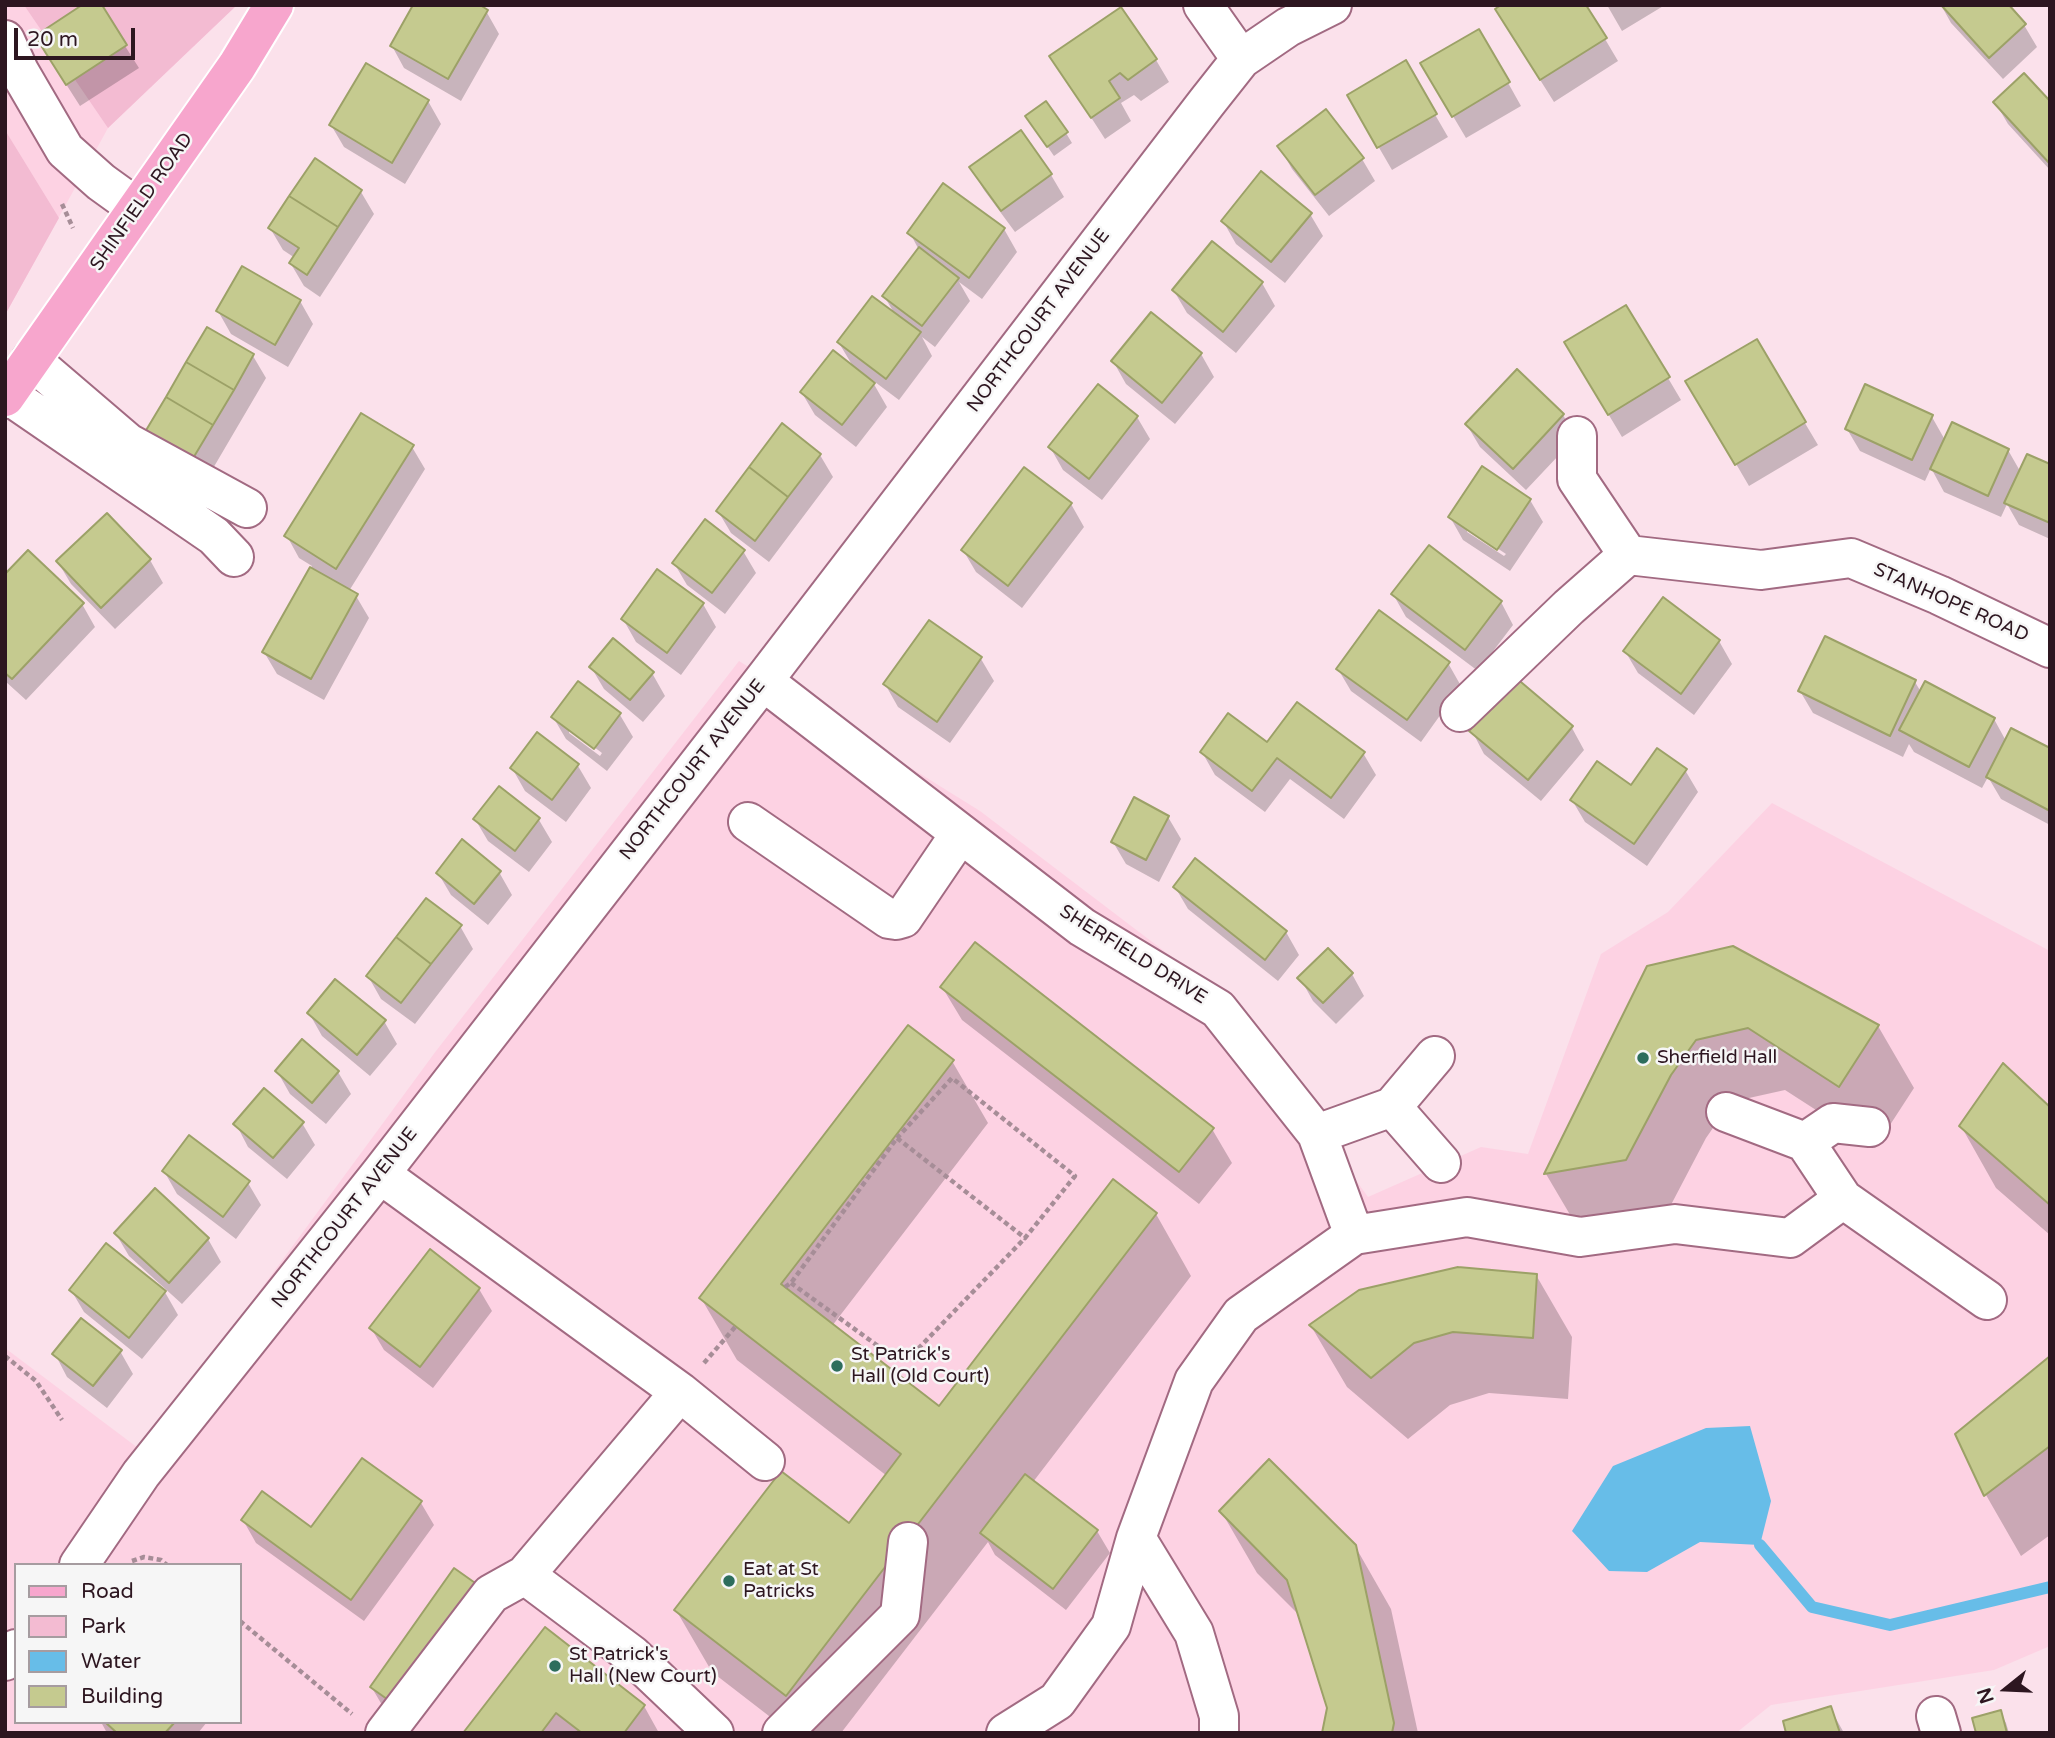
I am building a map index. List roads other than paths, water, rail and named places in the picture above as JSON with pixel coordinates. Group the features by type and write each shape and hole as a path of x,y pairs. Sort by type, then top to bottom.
{"main road":[{"name":"SHINFIELD ROAD","path":"6,395 237,66 274,5"}],"street":[{"path":"1203,5 1241,59"},
{"name":"NORTHCOURT AVENUE","path":"80,1563 141,1474 380,1174 1241,59 1288,27 1332,5"},
{"path":"5,40 19,71 65,150 101,183 136,208"},
{"path":"31,359 128,443 247,508"},
{"path":"6,395 214,536 233,557"},
{"path":"1460,712 1569,607 1628,555 1577,479 1577,436"},
{"name":"STANHOPE ROAD","path":"1628,555 1761,570 1851,558 1939,595 2050,648"},
{"name":"SHERFIELD DRIVE","path":"763,681 1082,927 1218,1009 1317,1134 1354,1235"},
{"path":"748,822 878,912 896,920 903,918 960,834"},
{"path":"1317,1134 1392,1107 1436,1056"},
{"path":"1392,1107 1441,1163"},
{"path":"1726,1112 1805,1142 1843,1199 1987,1300"},
{"path":"1805,1142 1833,1123 1870,1127"},
{"path":"380,1174 680,1392 765,1461"},
{"path":"1006,1733 1057,1701 1111,1626 1136,1538 1194,1381 1241,1315 1354,1235 1466,1217 1580,1237 1675,1224 1790,1238 1843,1199"},
{"path":"370,1724 491,1594 525,1575 680,1392"},
{"path":"1136,1538 1194,1633 1219,1716 1219,1733"},
{"path":"782,1733 900,1615 908,1542"},
{"path":"525,1575 632,1655 714,1733"}],"water":[{"path":"1750,1426 1771,1501 1760,1545 1700,1542 1647,1572 1609,1571 1572,1531 1613,1466 1706,1428"}],"waterway":[{"path":"1760,1545 1812,1607 1890,1625 2050,1587"}],"place":[{"name":"Sherfield Hall","path":"1643,1058"},
{"name":"St Patrick's Hall (Old Court)","path":"837,1366"},
{"name":"Eat at St Patricks","path":"729,1581"},
{"name":"St Patrick's Hall (New Court)","path":"555,1666"}]}
